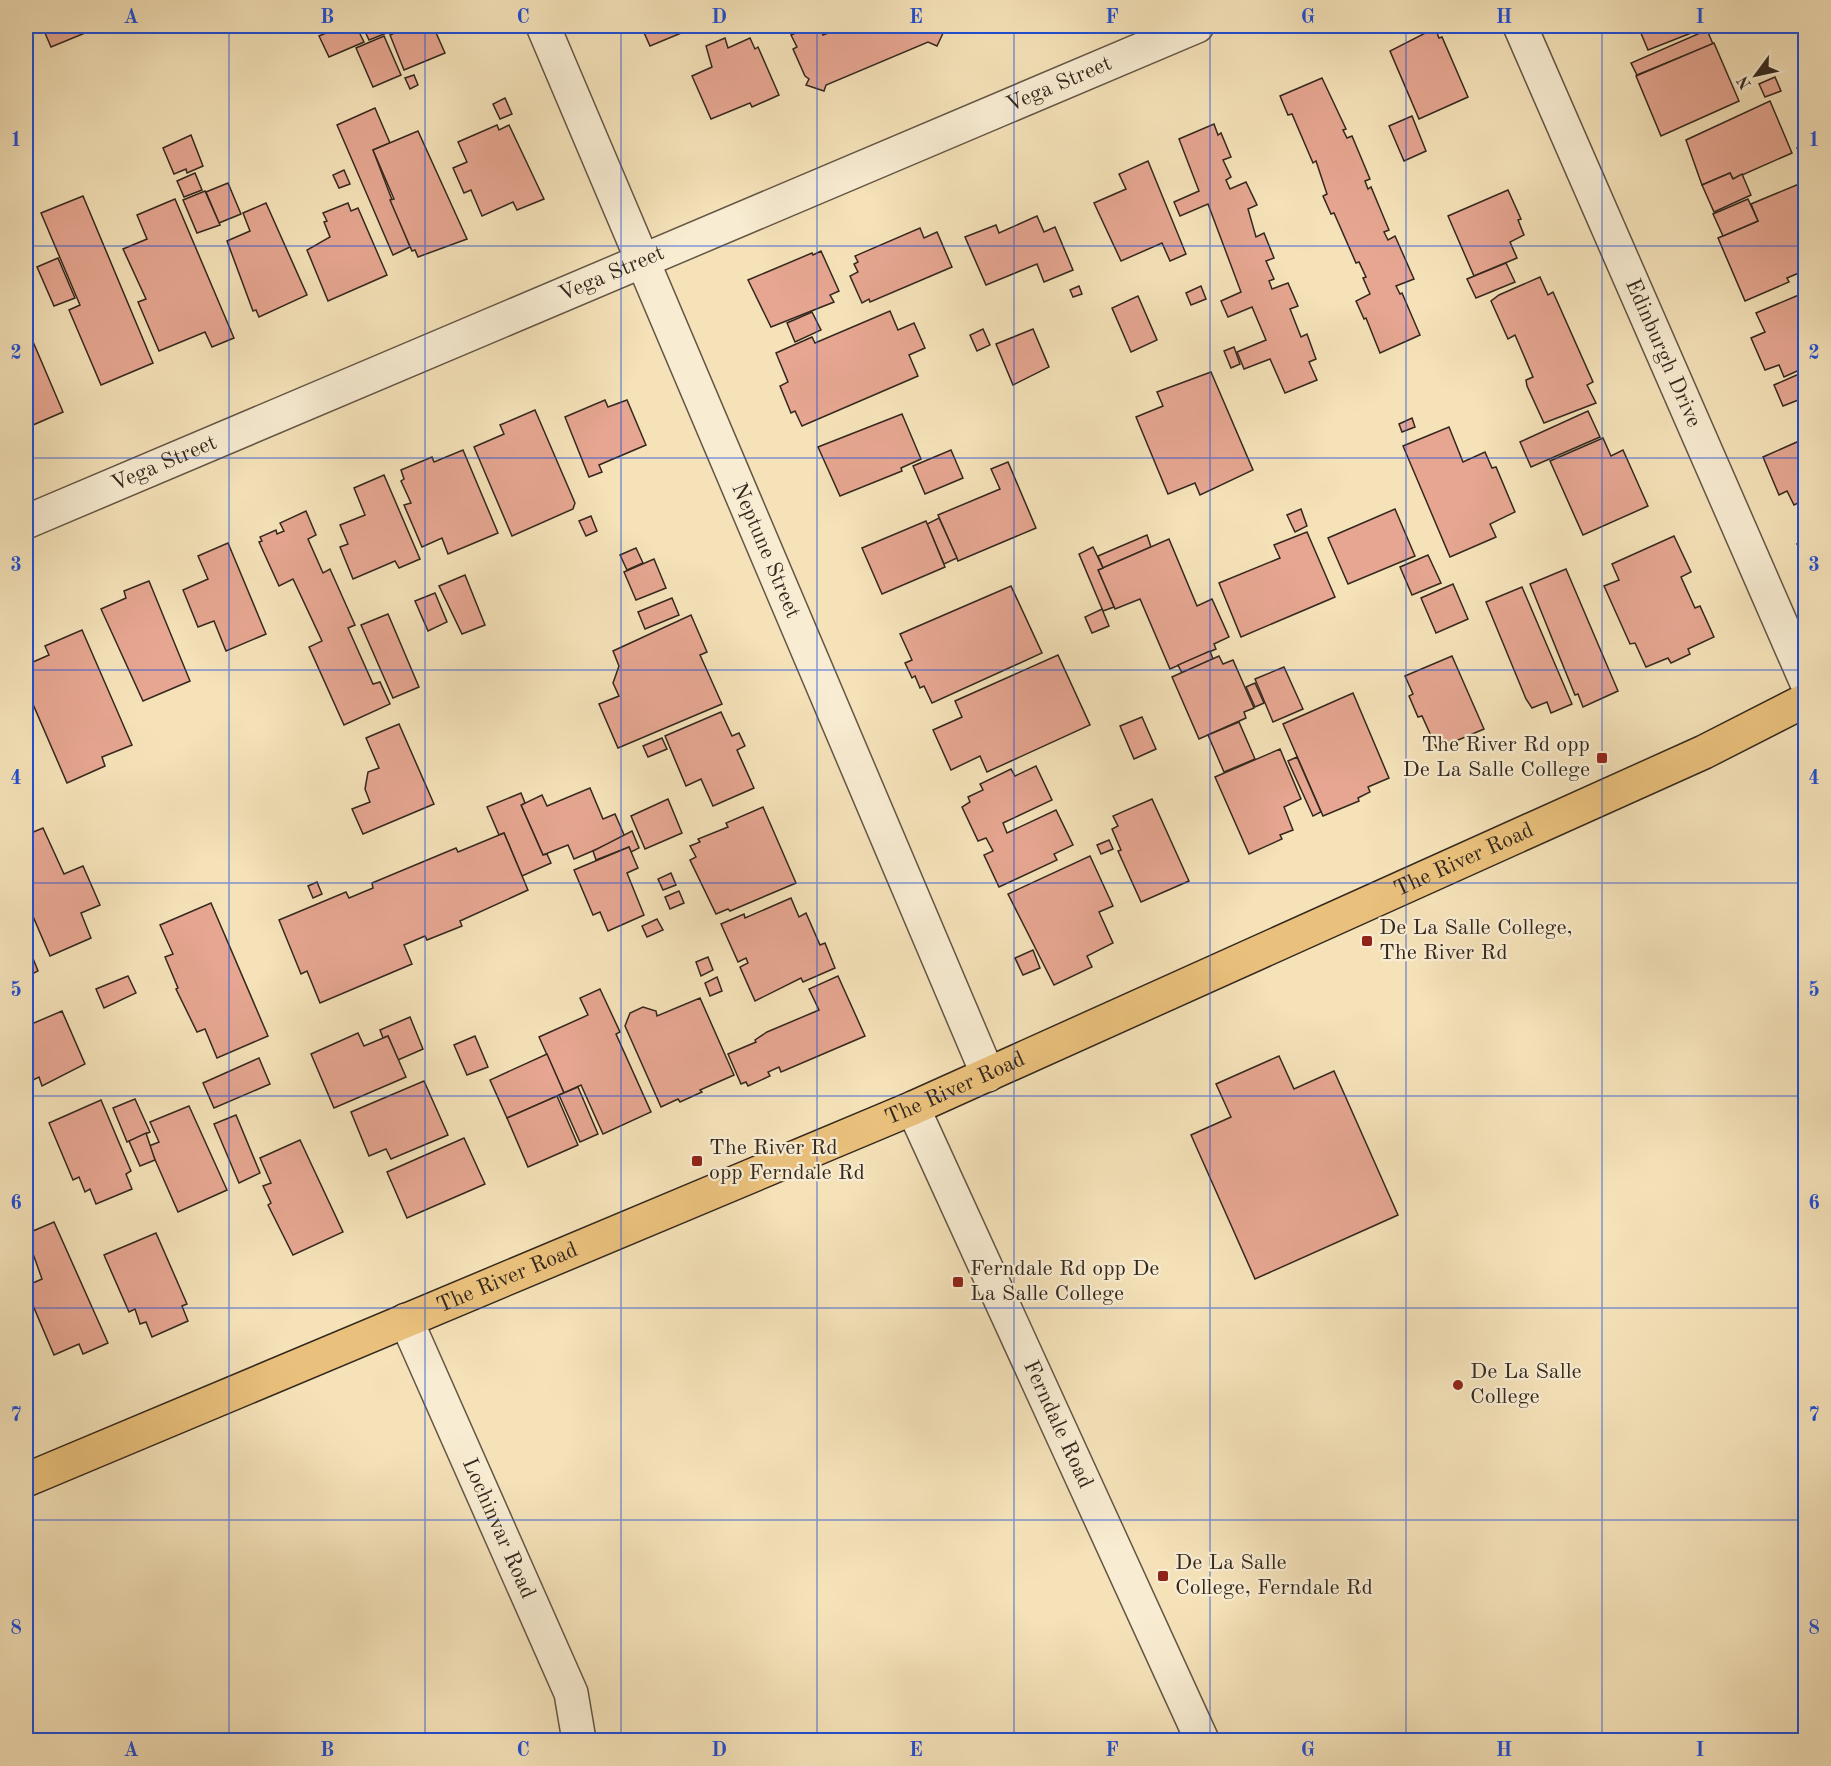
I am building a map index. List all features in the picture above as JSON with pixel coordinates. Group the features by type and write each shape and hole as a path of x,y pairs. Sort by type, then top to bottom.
{"main road":[{"name":"The River Road","path":"26,1480 913,1108 1704,752 1806,700"}],"street":[{"name":"Neptune Street","path":"543,26 988,1075"},
{"name":"Vega Street","path":"26,522 1197,26"},
{"name":"Edinburgh Drive","path":"1520,26 1806,681"},
{"name":"Ferndale Road","path":"913,1108 1202,1740"},
{"name":"Lochinvar Road","path":"406,1320 571,1693 579,1740"}],"building":[{"path":"42,26 102,26 51,47"},
{"path":"343,26 356,26 364,42 329,57 319,36"},
{"path":"404,26 369,40 363,27"},
{"path":"411,26 433,26 445,53 404,70 390,35"},
{"path":"641,26 698,26 650,46"},
{"path":"813,26 819,26 823,35 847,26 937,26 945,29 937,46 928,42 826,85 824,91 806,85 809,79 805,76 793,49 797,47 791,35"},
{"path":"1598,26 1617,26 1601,32"},
{"path":"1638,26 1709,26 1648,50"},
{"path":"1435,28 1439,38 1442,37 1468,97 1419,119 1390,51"},
{"path":"1707,30 1713,44 1637,75 1631,63"},
{"path":"384,36 401,75 373,87 356,48"},
{"path":"725,38 728,48 750,38 755,49 758,47 779,95 752,107 750,103 711,119 692,76 712,67 706,46"},
{"path":"1714,43 1739,101 1661,136 1636,76"},
{"path":"26,66 33,82 26,85"},
{"path":"414,75 418,85 410,89 405,78"},
{"path":"1775,77 1781,91 1765,97 1759,84"},
{"path":"1322,78 1346,129 1343,130 1347,138 1352,136 1370,179 1365,181 1368,189 1371,187 1389,230 1384,232 1388,240 1395,236 1414,279 1396,286 1400,294 1402,293 1420,335 1380,353 1366,318 1364,319 1356,301 1370,294 1363,278 1366,277 1359,262 1356,263 1334,213 1331,214 1323,196 1327,194 1316,161 1313,163 1292,114 1288,115 1280,96"},
{"path":"505,98 512,114 500,119 493,104"},
{"path":"1770,101 1792,153 1733,179 1730,173 1702,185 1686,140"},
{"path":"375,108 390,143 373,150 410,247 393,255 337,125"},
{"path":"1412,116 1426,151 1404,161 1389,126"},
{"path":"1214,124 1218,135 1221,133 1231,157 1223,160 1231,177 1226,180 1230,189 1246,182 1257,205 1248,209 1256,237 1264,233 1274,258 1266,261 1274,279 1269,281 1272,289 1288,283 1298,306 1290,309 1301,337 1307,334 1316,359 1309,362 1317,380 1285,393 1270,359 1244,369 1237,352 1266,340 1252,307 1228,317 1221,301 1241,292 1208,204 1180,216 1174,202 1199,191 1179,139"},
{"path":"497,125 499,130 509,125 544,199 517,210 513,202 482,216 471,190 464,193 453,168 467,162 458,142"},
{"path":"418,131 467,239 418,257 415,250 412,251 390,200 394,199 373,150"},
{"path":"191,135 203,166 187,173 186,169 174,174 163,148"},
{"path":"1806,145 1806,167 1797,148"},
{"path":"1148,161 1186,254 1170,261 1162,243 1121,261 1094,203 1126,189 1119,174"},
{"path":"344,170 350,184 339,188 333,175"},
{"path":"195,173 202,190 184,197 177,181"},
{"path":"1730,173 1733,179 1742,174 1751,195 1714,212 1702,185"},
{"path":"228,183 241,214 219,223 206,192"},
{"path":"1799,184 1806,199 1806,224 1802,225 1806,233 1806,258 1803,260 1806,270 1787,278 1789,282 1745,301 1718,238 1758,221 1751,204"},
{"path":"1508,190 1521,219 1518,220 1524,235 1510,242 1517,258 1474,276 1448,216"},
{"path":"205,191 220,225 197,233 183,200"},
{"path":"83,196 153,363 101,385 69,310 80,305 41,213"},
{"path":"175,199 234,338 212,347 205,332 159,351 138,302 146,299 123,249 147,239 137,215"},
{"path":"1748,199 1758,221 1723,236 1713,214"},
{"path":"266,203 307,295 259,317 256,310 253,311 227,241 250,231 243,213"},
{"path":"348,203 351,211 358,208 387,275 328,301 307,250 330,237 323,213"},
{"path":"1037,216 1044,232 1055,227 1073,270 1044,282 1037,264 986,285 965,237 996,225 999,233"},
{"path":"920,228 924,238 937,232 952,267 870,302 869,299 862,303 850,276 858,272 854,264 858,262 855,256"},
{"path":"821,251 839,291 830,295 834,302 771,327 748,280"},
{"path":"58,258 75,298 54,306 37,267"},
{"path":"1506,263 1515,282 1476,298 1467,279"},
{"path":"1540,277 1548,295 1553,292 1593,382 1587,385 1596,403 1544,423 1527,386 1526,380 1533,377 1515,335 1508,339 1491,301 1499,295"},
{"path":"1079,286 1082,294 1073,297 1070,290"},
{"path":"1201,286 1206,299 1191,305 1186,293"},
{"path":"1806,292 1806,367 1784,377 1779,365 1765,370 1751,338 1765,332 1756,313"},
{"path":"1138,296 1157,340 1131,352 1112,308"},
{"path":"890,311 898,330 914,323 925,348 909,355 918,376 802,426 795,411 791,413 780,386 788,382 776,353 812,337 815,343"},
{"path":"812,312 821,330 795,342 787,323"},
{"path":"983,329 990,345 977,351 970,335"},
{"path":"1033,329 1049,367 1013,385 996,344"},
{"path":"31,337 63,412 26,428 26,339"},
{"path":"1234,347 1240,364 1231,368 1224,351"},
{"path":"1806,371 1806,397 1783,406 1774,385"},
{"path":"1211,372 1253,470 1200,495 1195,483 1168,494 1136,417 1163,406 1157,392"},
{"path":"605,400 608,407 627,400 646,445 599,465 602,472 589,477 565,417"},
{"path":"535,410 575,503 573,509 512,536 474,447 504,434 500,425"},
{"path":"1588,411 1600,437 1531,467 1520,442"},
{"path":"902,414 921,459 901,468 902,471 840,496 818,447"},
{"path":"1412,418 1415,427 1402,432 1399,424"},
{"path":"1449,427 1463,462 1485,452 1492,468 1496,467 1515,512 1490,524 1496,537 1450,557 1403,446"},
{"path":"1603,438 1611,456 1623,450 1648,506 1583,535 1550,461"},
{"path":"1806,438 1806,499 1794,505 1787,491 1779,495 1763,457"},
{"path":"463,450 498,533 448,554 442,538 422,547 404,505 411,503 401,481 404,479 401,470 432,457 434,462"},
{"path":"951,450 963,478 925,494 913,466"},
{"path":"1008,462 1036,528 958,561 938,515 1000,489 991,469"},
{"path":"384,475 420,559 399,568 395,561 353,579 340,547 348,544 340,525 365,515 354,488"},
{"path":"1301,509 1307,526 1295,532 1287,515"},
{"path":"1395,509 1415,556 1348,584 1328,538"},
{"path":"306,511 316,535 308,539 323,573 330,569 355,625 348,628 373,684 380,682 390,704 344,725 309,647 322,641 293,579 279,586 259,542 262,541 260,537 276,530 277,534 284,531 280,523"},
{"path":"591,516 597,531 586,536 579,521"},
{"path":"939,518 957,558 944,564 927,524"},
{"path":"926,521 945,567 882,594 862,548"},
{"path":"1307,532 1335,597 1241,637 1219,583 1280,558 1274,545"},
{"path":"1147,535 1151,547 1103,568 1098,556"},
{"path":"1674,536 1691,572 1681,577 1695,608 1700,606 1714,637 1688,649 1690,654 1671,663 1668,658 1646,667 1635,643 1630,644 1604,586 1619,580 1612,564"},
{"path":"1169,539 1197,606 1212,599 1229,637 1214,644 1216,649 1170,669 1140,599 1115,609 1098,570"},
{"path":"1806,541 1806,562 1797,544"},
{"path":"228,543 266,634 226,651 214,621 198,627 183,590 208,579 198,556"},
{"path":"1093,547 1103,568 1098,570 1114,607 1103,611 1079,554"},
{"path":"636,548 643,563 627,570 620,555"},
{"path":"1428,555 1441,583 1412,595 1400,567"},
{"path":"654,559 666,588 636,600 624,572"},
{"path":"1566,569 1618,691 1583,707 1578,694 1575,695 1530,584"},
{"path":"465,575 485,625 462,634 439,586"},
{"path":"149,581 190,681 143,701 101,609 126,598 124,591"},
{"path":"1453,584 1468,619 1436,633 1421,598"},
{"path":"1011,586 1042,653 932,703 924,686 920,688 915,676 912,678 905,663 912,660 900,634"},
{"path":"1522,587 1572,704 1551,713 1547,702 1532,708 1526,699 1486,602"},
{"path":"435,593 447,622 428,631 415,601"},
{"path":"672,598 679,615 645,629 638,612"},
{"path":"1102,609 1109,626 1092,633 1085,617"},
{"path":"388,614 419,687 393,698 361,625"},
{"path":"691,615 707,652 700,655 722,704 618,748 599,704 619,696 613,683 619,666 613,651"},
{"path":"82,630 132,745 102,757 105,766 67,783 26,688 26,665 49,655 45,646"},
{"path":"1210,651 1213,659 1182,673 1178,665"},
{"path":"1058,655 1090,725 987,772 980,756 951,770 933,730 962,717 955,701"},
{"path":"1219,656 1223,664 1233,660 1254,708 1244,712 1246,718 1199,739 1172,677"},
{"path":"1452,656 1484,729 1437,749 1422,716 1418,717 1409,696 1413,694 1405,676"},
{"path":"1284,667 1303,709 1273,722 1255,679"},
{"path":"1255,683 1264,703 1255,707 1246,687"},
{"path":"1353,693 1389,778 1368,787 1370,792 1358,798 1359,801 1323,816 1283,724"},
{"path":"721,712 732,736 739,733 745,746 737,750 754,788 713,806 701,779 686,786 665,736"},
{"path":"1142,717 1156,749 1134,759 1120,726"},
{"path":"1239,722 1255,759 1224,772 1208,735"},
{"path":"399,724 434,804 363,834 352,809 370,802 365,789 368,772 379,768 366,738"},
{"path":"662,738 667,749 648,757 643,746"},
{"path":"1280,749 1301,799 1284,807 1293,830 1280,835 1282,839 1249,854 1215,777"},
{"path":"1297,757 1321,812 1313,816 1288,761"},
{"path":"1036,766 1052,800 1003,823 1007,833 1056,810 1073,845 1054,854 1057,860 999,887 984,855 993,851 986,838 978,841 962,807 970,802 968,797 983,790 980,784 1011,769 1015,776"},
{"path":"590,788 603,819 615,814 625,837 574,859 568,845 543,855 521,805 542,795 547,806"},
{"path":"521,793 525,803 521,805 543,855 547,854 551,863 522,876 504,833 499,835 487,807"},
{"path":"668,799 682,833 645,849 631,816"},
{"path":"1152,799 1189,881 1141,902 1118,851 1121,850 1112,829 1118,826 1113,816"},
{"path":"763,807 796,883 730,911 728,909 716,914 690,860 696,857 690,846 700,842 698,839 728,827 726,823"},
{"path":"43,828 64,874 83,866 100,905 81,913 91,938 50,956 26,900 26,835"},
{"path":"632,831 639,848 631,852 629,847 596,860 593,851"},
{"path":"504,833 528,890 460,921 462,926 427,940 425,936 404,945 412,964 320,1003 307,971 301,974 279,920 346,892 349,898 373,888 372,883 456,848 458,852"},
{"path":"1109,840 1113,849 1101,854 1097,845"},
{"path":"629,847 638,868 627,873 644,915 608,931 600,912 593,915 574,870"},
{"path":"1090,856 1113,906 1099,912 1113,943 1087,956 1092,967 1054,985 1008,894"},
{"path":"671,873 676,885 663,890 658,879"},
{"path":"317,882 322,894 313,898 308,886"},
{"path":"679,891 684,903 670,909 665,897"},
{"path":"791,898 799,917 806,913 820,945 825,943 835,968 803,982 801,978 755,1001 740,967 748,963 746,958 738,962 721,924 744,914 745,918"},
{"path":"211,903 268,1036 217,1058 205,1029 197,1032 176,989 178,988 165,957 173,954 160,925"},
{"path":"657,919 663,930 647,937 642,926"},
{"path":"26,941 38,971 26,977"},
{"path":"1033,950 1040,968 1023,975 1015,958"},
{"path":"708,957 713,970 701,976 696,962"},
{"path":"128,976 136,993 104,1008 96,989"},
{"path":"838,976 865,1036 781,1072 779,1067 768,1072 770,1076 748,1086 746,1082 741,1084 728,1054 756,1042 755,1040 767,1032 819,1010 809,989"},
{"path":"717,977 722,991 710,996 705,983"},
{"path":"600,989 620,1032 616,1034 651,1112 603,1134 581,1085 564,1093 539,1037 588,1015 580,998"},
{"path":"700,998 734,1075 680,1102 678,1099 661,1107 625,1026 630,1013 643,1007 656,1011 657,1016"},
{"path":"62,1011 85,1064 42,1086 39,1077 29,1082 26,1073 26,1023 27,1026"},
{"path":"410,1017 423,1049 398,1060 388,1036 383,1038 380,1030"},
{"path":"358,1033 364,1046 388,1036 406,1077 334,1108 311,1054"},
{"path":"475,1036 488,1067 467,1075 454,1045"},
{"path":"547,1054 564,1093 507,1118 490,1080"},
{"path":"1279,1056 1294,1089 1334,1071 1398,1215 1255,1279 1191,1135 1231,1117 1216,1084"},
{"path":"259,1058 270,1084 214,1108 203,1083"},
{"path":"424,1081 448,1135 391,1159 386,1149 369,1156 351,1112"},
{"path":"578,1087 598,1134 580,1142 559,1095"},
{"path":"557,1096 578,1145 528,1167 507,1118"},
{"path":"135,1099 150,1132 127,1142 113,1108"},
{"path":"101,1100 131,1171 126,1174 132,1189 96,1204 90,1189 85,1192 79,1177 73,1180 49,1123"},
{"path":"189,1106 227,1190 178,1212 149,1146 159,1142 150,1122"},
{"path":"236,1115 260,1173 239,1183 214,1124"},
{"path":"146,1133 155,1160 140,1166 129,1141"},
{"path":"464,1138 485,1184 407,1218 387,1172"},
{"path":"300,1140 343,1232 293,1255 268,1205 271,1203 263,1186 271,1183 260,1158"},
{"path":"54,1222 108,1343 83,1354 79,1344 54,1355 26,1289 26,1286 42,1279 26,1234"},
{"path":"156,1233 187,1304 182,1306 188,1321 152,1337 146,1322 140,1324 135,1309 129,1312 104,1255"}],"place":[{"name":"The River Rd opp De La Salle College","path":"1602,758"},
{"name":"De La Salle College, The River Rd","path":"1367,941"},
{"name":"The River Rd opp Ferndale Rd","path":"697,1161"},
{"name":"Ferndale Rd opp De La Salle College","path":"958,1282"},
{"name":"De La Salle College","path":"1458,1385"},
{"name":"De La Salle College, Ferndale Rd","path":"1163,1576"}]}
